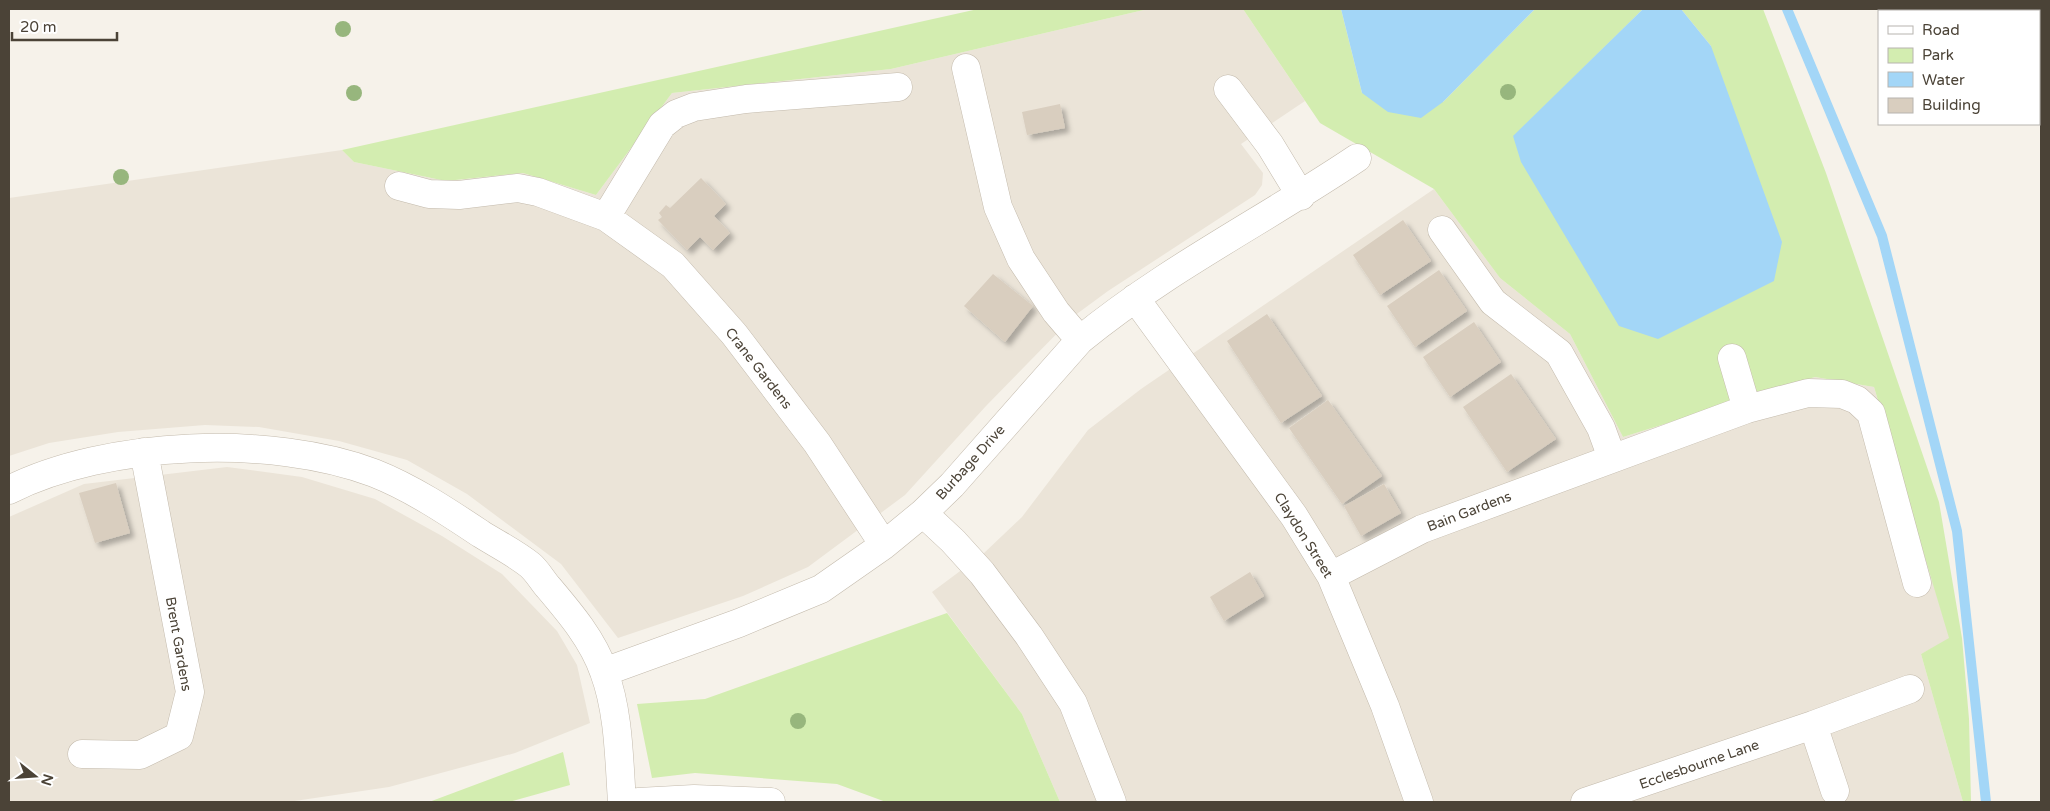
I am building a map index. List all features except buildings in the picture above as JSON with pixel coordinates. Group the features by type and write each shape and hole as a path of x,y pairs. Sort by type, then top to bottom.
{"street":[{"path":"966,68 998,207 1021,259 1056,312 1080,340"},
{"path":"606,217 662,125 676,114 694,107 728,102 898,87"},
{"path":"1228,89 1270,145 1301,196"},
{"name":"Burbage Drive","path":"604,672 738,623 821,589 884,545 923,513 952,485 1080,340 1135,298 1301,196 1357,158"},
{"name":"Crane Gardens","path":"399,186 429,194 458,195 518,188 538,192 606,217 673,266 734,334 818,443 884,545"},
{"path":"1442,230 1493,302 1559,353 1601,428 1612,458"},
{"name":"Claydon Street","path":"1135,298 1294,516 1330,576 1386,706 1419,802"},
{"path":"1732,358 1747,410"},
{"name":"Bain Gardens","path":"1330,576 1422,529 1747,410 1808,393 1842,394 1857,400 1871,413 1917,583"},
{"path":"9,490 27,481 80,466 144,452 232,448 271,451 300,454 374,473 442,508 531,566 579,624 604,672 618,733 622,802"},
{"name":"Brent Gardens","path":"82,754 140,755 179,736 190,692 144,452"},
{"path":"923,513 953,541 982,574 1029,636 1073,703 1112,802"},
{"name":"Ecclesbourne Lane","path":"1585,802 1813,725 1910,689"},
{"path":"1813,725 1835,791"},
{"path":"638,802 771,802"}],"shaded area":[{"path":"1148,9 1243,9 1305,101 1241,144 1263,173 1262,185 1255,195 1108,291 1074,316 986,406 905,495 808,567 743,596 618,638 561,564 467,494 407,460 339,441 259,427 205,425 118,432 49,443 9,456 9,198 342,150 354,162 446,181 523,173 596,195 672,93 891,69"},
{"path":"1434,189 1500,278 1570,334 1623,437 1815,377 1874,387 1950,639 1921,654 1963,802 1060,802 1022,714 932,592 983,554 1022,517 1088,430 1141,389"},
{"path":"227,467 302,477 375,499 442,536 502,574 557,631 577,665 590,723 515,753 389,787 288,802 9,802 9,517 84,484"}],"green space":[{"path":"978,9 1148,9 891,69 672,93 596,195 523,173 446,181 354,162 342,150"},
{"path":"1243,9 1341,9 1362,93 1443,102 1535,9 1643,9 1513,137 1711,46 1681,9 1763,9 1826,173 1939,502 1962,638 1969,719 1971,802 1963,802 1921,654 1949,638 1874,387 1815,377 1623,437 1570,334 1500,278 1434,189 1320,123"},
{"path":"947,613 1022,714 1060,802 886,802 837,784 695,773 652,778 637,704 705,699"},
{"path":"563,752 570,785 509,802 429,802"}],"water":[{"path":"1341,9 1535,9 1443,102 1421,118 1388,112 1362,93"},
{"path":"1643,9 1681,9 1711,46 1782,242 1774,281 1658,339 1619,326 1521,162 1513,136"}],"waterway":[{"path":"1787,9 1882,236 1957,531 1986,802"}]}
